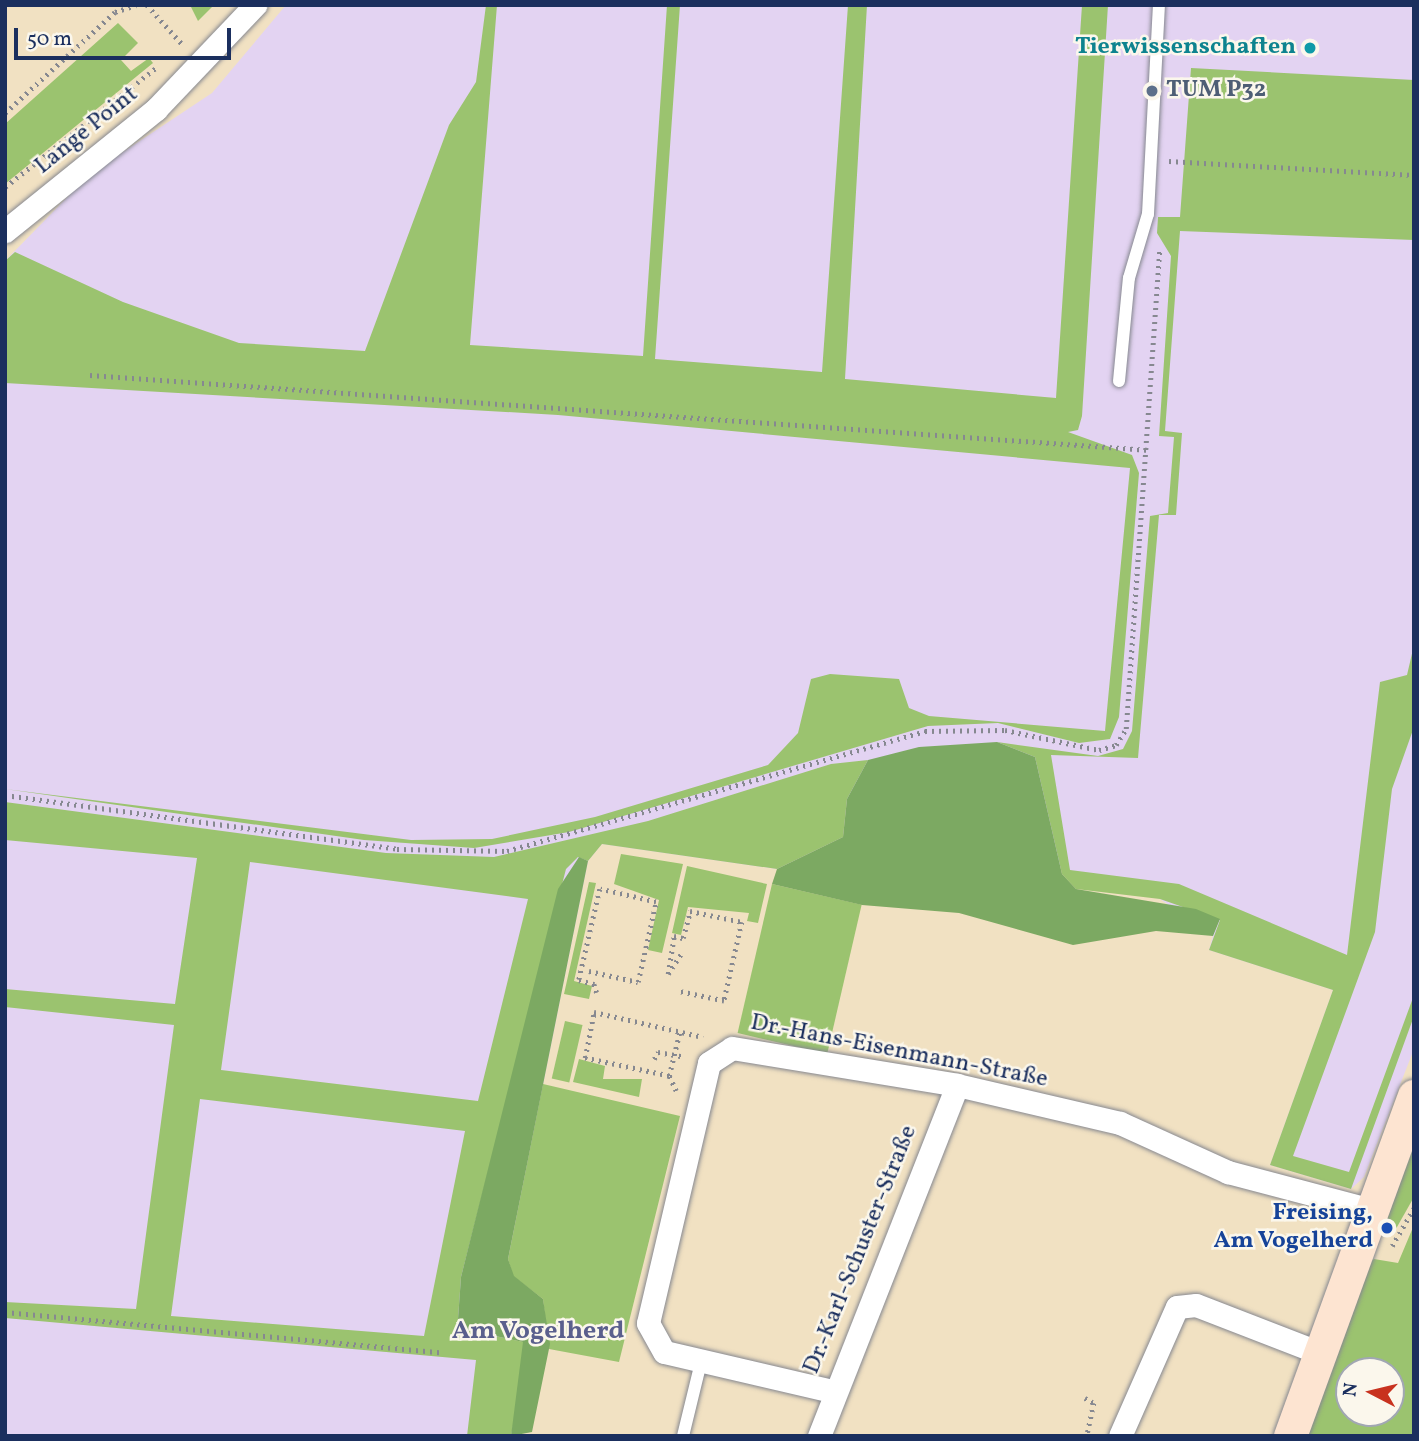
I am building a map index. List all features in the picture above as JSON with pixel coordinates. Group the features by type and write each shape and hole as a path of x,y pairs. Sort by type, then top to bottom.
{"main road":[{"path":"1290,1436 1414,1096"}],"street":[{"name":"Lange Point","path":"5,231 156,109 255,5"},
{"name":"Dr.-Hans-Eisenmann-Straße","path":"832,1391 664,1352 648,1323 709,1063 732,1048 957,1085 1120,1123 1228,1172 1372,1210"},
{"name":"Dr.-Karl-Schuster-Straße","path":"819,1436 832,1391 957,1085"},
{"path":"1120,1436 1177,1307 1196,1305 1320,1353"}],"lane":[{"path":"1119,381 1129,278 1148,214 1159,5"},
{"path":"683,1436 701,1362"}],"path":[{"path":"5,113 115,12 136,5"},
{"path":"147,5 183,46"},
{"name":"Lange Point","path":"5,187 130,88"},
{"path":"1185,162 1414,175"},
{"path":"5,795 397,849 507,851 925,731 1005,730 1099,750 1116,745 1126,729 1164,259 1148,214"},
{"path":"90,376 1149,450"},
{"path":"589,971 638,982 656,902 600,889 593,930 579,980 594,984 597,993"},
{"path":"677,991 724,1001 742,922 690,911 683,938 674,936 668,974 683,951"},
{"path":"669,1076 585,1058 594,1012 680,1031 725,1052"},
{"path":"627,1027 629,1020"},
{"path":"678,1095 669,1076 680,1031"},
{"path":"654,1059 658,1052 686,1057"},
{"path":"5,1312 439,1352"},
{"path":"1085,1398 1094,1403 1087,1436"}],"shaded area":[{"path":"286,5 1414,5 1414,1049 1364,1177 1351,1189 1270,1165 1333,990 1209,950 1213,936 1160,899 847,799 843,837 777,869 602,844 588,861 508,1259 522,1436 5,1436 5,261 90,174 212,93"}],"green space":[{"path":"190,5 214,5 198,21"},
{"path":"486,5 497,5 470,345 643,356 667,5 680,5 655,359 822,372 848,5 867,5 845,379 1056,398 1082,5 1108,5 1082,416 1078,430 1068,432 1132,455 1139,473 1119,717 1110,739 1079,743 998,723 928,726 569,832 474,848 364,840 5,789 411,840 492,839 595,817 768,765 798,733 811,679 830,674 899,679 909,708 929,716 1105,731 1130,468 558,415 5,383 5,261 15,252 123,302 239,343 365,351 449,125 476,82"},
{"path":"118,23 138,43 121,60 131,71 149,58 153,63 5,184 5,124"},
{"path":"1191,68 1414,80 1414,240 1180,231 1165,431 1182,433 1176,515 1159,515 1138,758 1051,755 1070,870 1179,884 1347,955 1380,682 1407,675 1414,645 1414,727 1392,789 1375,932 1293,1156 1349,1172 1414,995 1414,1016 1351,1189 1270,1165 1333,990 1209,950 1220,920 1160,899 1076,889 1062,874 1035,757 997,742 1098,756 1123,749 1132,731 1150,516 1168,513 1174,437 1159,436 1171,256 1157,233 1158,217 1180,217"},
{"path":"997,742 1035,757 1062,874 1076,889 1196,909 1220,919 1213,936 1156,931 1073,945 959,913 862,905 772,884 777,869 843,837 847,799 868,760 919,747"},
{"path":"868,760 847,799 843,837 777,869 602,844 588,861 578,857 566,869 461,1277 458,1319 464,1329 523,1342 527,1355 511,1436 467,1436 476,1360 5,1318 5,1302 136,1309 174,1025 5,1007 5,989 175,1004 197,858 5,840 5,802 386,853 494,857 648,821 831,764","holes":["250,862 528,899 478,1101 221,1070","200,1099 465,1131 424,1336 171,1316"]},
{"path":"621,854 683,864 662,953 648,950 659,900 614,884"},
{"path":"579,857 588,861 508,1259 514,1276 543,1299 550,1344 532,1432 511,1436 523,1342 464,1329 458,1319 461,1277 558,889"},
{"path":"687,866 767,884 758,923 747,921 749,913 688,907 681,935 672,933"},
{"path":"589,882 596,883 574,981 592,986 589,999 564,994"},
{"path":"772,884 862,905 827,1054 738,1033"},
{"path":"565,1021 583,1025 569,1083 552,1078"},
{"path":"579,1059 605,1066 603,1079 642,1079 639,1097 573,1082"},
{"path":"543,1084 680,1116 619,1362 549,1349 543,1299 513,1276 508,1259"},
{"path":"1414,1132 1414,1197 1393,1234 1384,1236 1380,1226"},
{"path":"1414,1225 1414,1436 1303,1436 1365,1266 1374,1259 1398,1263"}],"place":[{"name":"Tierwissenschaften","path":"1310,48"},
{"name":"TUM P32","path":"1152,91"},
{"name":"Freising, Am Vogelherd","path":"1387,1228"}],"district":[{"name":"Am Vogelherd","path":"538,1332"}]}
